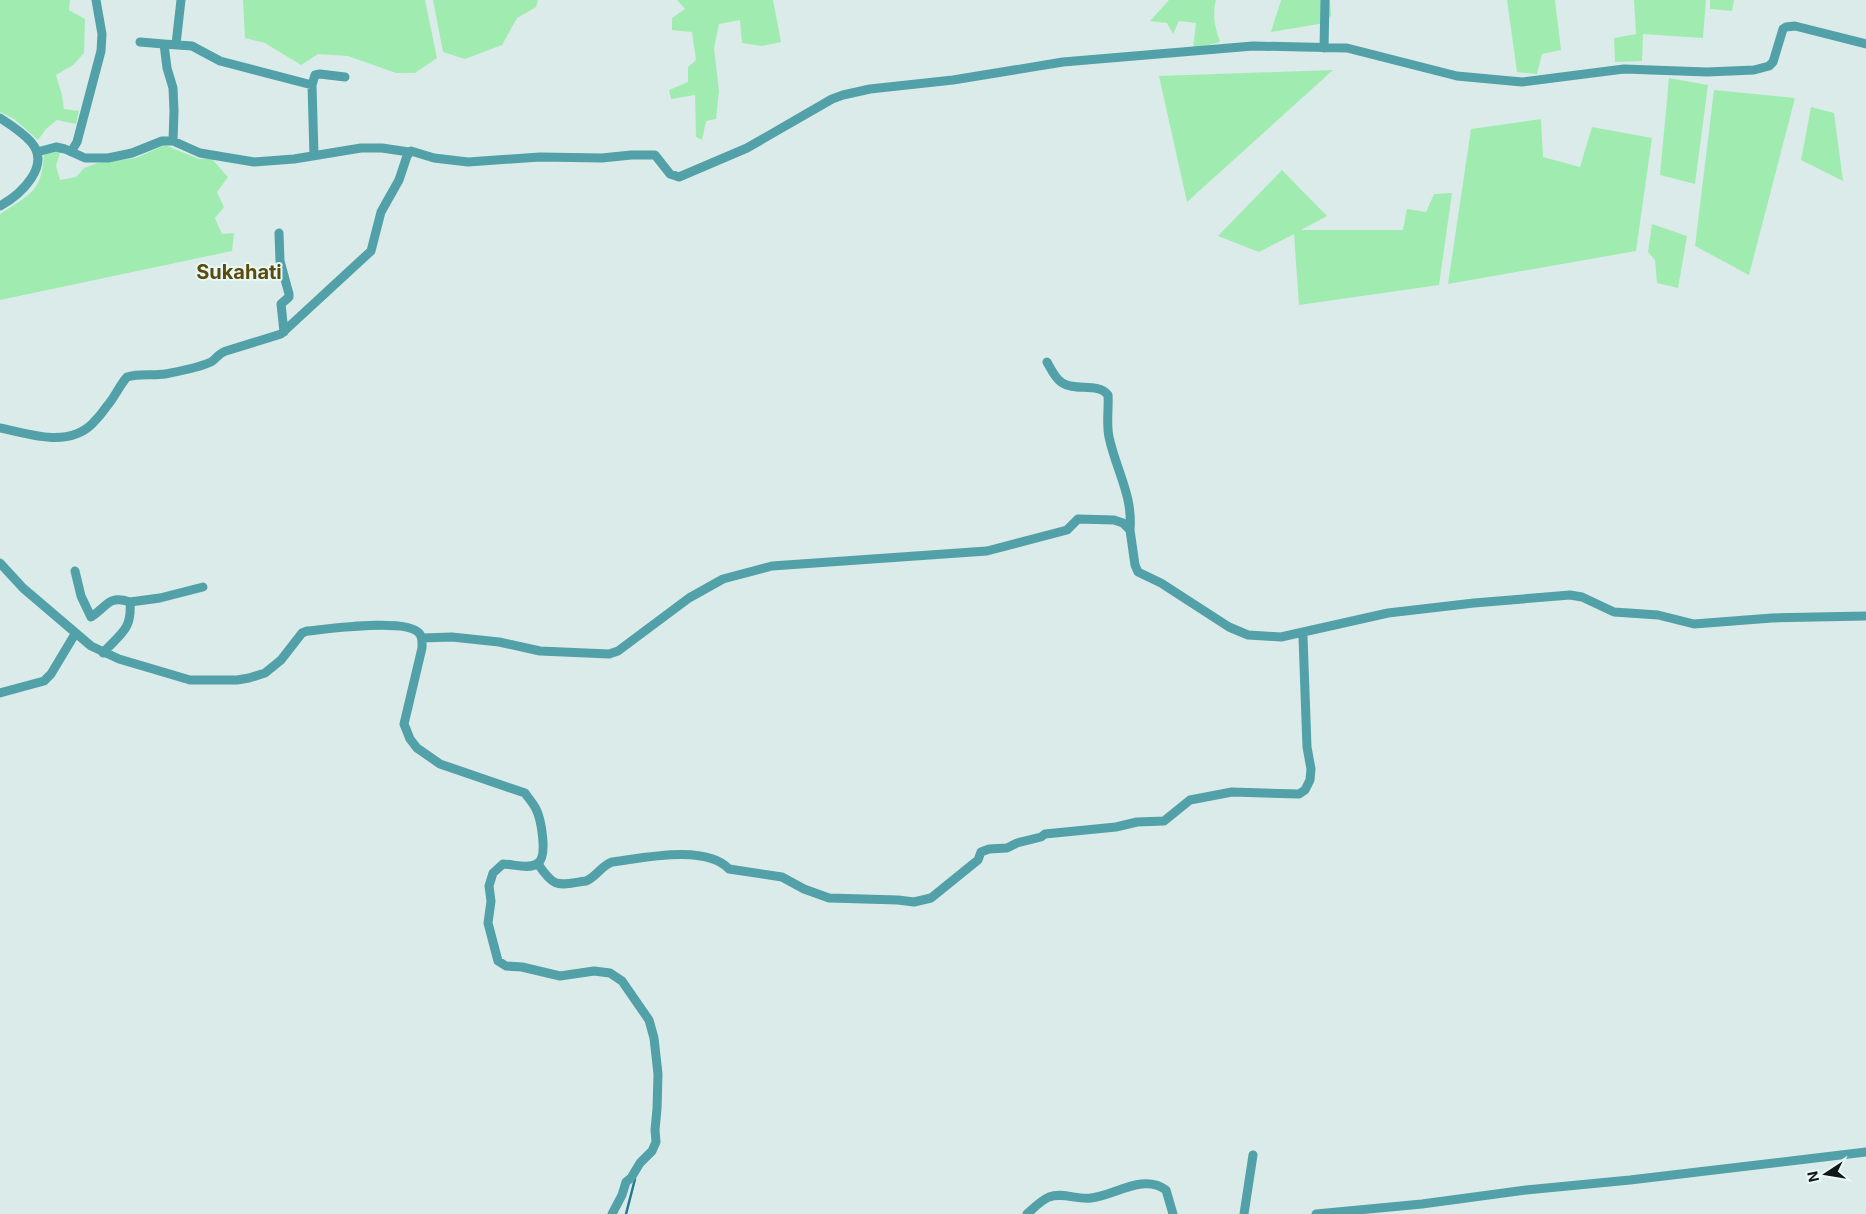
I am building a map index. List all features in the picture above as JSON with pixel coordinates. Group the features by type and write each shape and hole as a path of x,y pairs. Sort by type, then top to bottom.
{"street":[{"path":"71,152 76,142 101,50 102,34 96,0"},
{"path":"176,44 181,0"},
{"path":"1324,48 1325,0"},
{"path":"36,152 56,147 85,158 120,156 162,141 173,141 200,153 254,162 314,156 361,148 412,151 434,158 468,162 540,157 602,158 655,155 670,174 679,177 747,148 832,99 855,92 953,80 1072,61 1253,46 1324,48 1356,50 1467,77 1522,82 1624,69 1707,72 1763,69 1773,62 1783,29 1790,26 1840,36 1866,44"},
{"path":"140,42 192,46 220,62 312,85"},
{"path":"164,44 173,88 173,141"},
{"path":"314,156 312,85 315,75 345,77"},
{"path":"0,118 18,130 32,143 38,162 34,173 22,191 0,206"},
{"path":"0,428 50,438 64,438 78,434 92,424 109,404 127,377 133,375 164,374 212,362 220,353 267,340 284,332 371,251 381,212 399,180 409,152"},
{"path":"279,233 280,261 289,296 281,304 284,332"},
{"path":"1047,362 1057,379 1064,384 1103,390 1108,394 1107,428 1131,511 1130,530 1135,565 1140,574 1161,583 1229,627 1240,632 1263,637 1281,637 1388,613 1570,595 1582,597 1614,612 1658,615 1694,624 1772,618 1866,616"},
{"path":"0,563 23,588 75,634 103,653 130,663 190,680 237,680 265,673 282,660 302,633 307,631 353,627 408,626 425,637 484,640 540,651 609,654 618,651 689,598 723,579 772,566 987,551 1067,530 1078,519 1118,521 1126,525 1130,530"},
{"path":"75,571 81,596 92,617 104,608 110,600 130,602 160,598 203,587"},
{"path":"103,653 127,627 130,621 130,602"},
{"path":"0,693 44,680 51,674 75,634"},
{"path":"425,637 405,718 406,731 410,739 430,758 440,764 524,794 533,804 540,818 543,846 540,867 550,881 555,884 582,882 590,879 612,862 689,854 723,862 729,869 782,877 804,889 829,898 914,902 931,898 978,860 981,852 989,849 1007,848 1046,834 1116,827 1137,822 1164,821 1190,800 1200,796 1232,792 1299,794 1305,790 1310,780 1311,769 1307,747 1303,637 1301,634"},
{"path":"540,867 503,864 491,877 488,923 498,961 506,966 522,967 560,976 594,971 610,973 618,977 649,1020 657,1047 657,1109 654,1130 656,1142 652,1151 626,1182 622,1195 612,1214"},
{"path":"1316,1214 1422,1204 1526,1190 1866,1152"},
{"path":"1244,1214 1253,1155"},
{"path":"1027,1214 1038,1203 1049,1197 1091,1198 1127,1187 1157,1185 1166,1190 1173,1214"}],"green space":[{"path":"0,0 70,0 69,10 85,19 84,53 73,65 56,75 64,109 79,111 76,124 57,120 46,129 38,140 14,119 0,112"},
{"path":"243,0 425,0 437,58 415,73 396,73 348,56 318,54 301,65 265,43 245,38"},
{"path":"433,0 538,0 536,7 517,18 502,45 465,59 443,52"},
{"path":"677,0 773,0 781,42 762,46 742,43 740,20 719,24 714,48 719,91 716,119 706,121 702,140 696,137 695,95 671,99 669,90 688,82 688,67 696,60 692,32 672,30 672,18 685,9"},
{"path":"1169,0 1216,0 1214,11 1220,42 1193,49 1196,23 1179,21 1173,34 1167,23 1150,21"},
{"path":"1281,0 1330,0 1331,16 1319,24 1271,32"},
{"path":"1507,0 1555,0 1561,50 1542,54 1537,74 1517,72"},
{"path":"1634,0 1706,0 1703,38 1643,34 1642,61 1615,62 1614,38 1636,34"},
{"path":"1710,0 1734,0 1732,11 1710,9"},
{"path":"1333,70 1187,202 1159,76"},
{"path":"1669,78 1708,85 1695,184 1660,175"},
{"path":"1714,90 1795,98 1749,275 1695,246"},
{"path":"1811,107 1834,113 1843,181 1801,160"},
{"path":"1541,119 1543,157 1580,167 1592,127 1652,138 1636,251 1448,284 1471,129"},
{"path":"165,145 199,159 212,159 228,177 217,192 224,207 215,218 222,234 234,233 232,251 0,300 0,214 34,190 41,174 44,150 60,152 56,166 60,180 76,177 84,168 98,163 136,158"},
{"path":"1282,170 1327,216 1301,230 1403,230 1407,209 1426,212 1434,194 1452,193 1439,285 1299,305 1294,234 1259,252 1218,236"},
{"path":"1652,224 1687,236 1678,288 1657,283 1655,260 1648,252"}],"waterway":[{"path":"626,1214 635,1179"}],"district":[{"name":"Sukahati","path":"239,272"}]}
